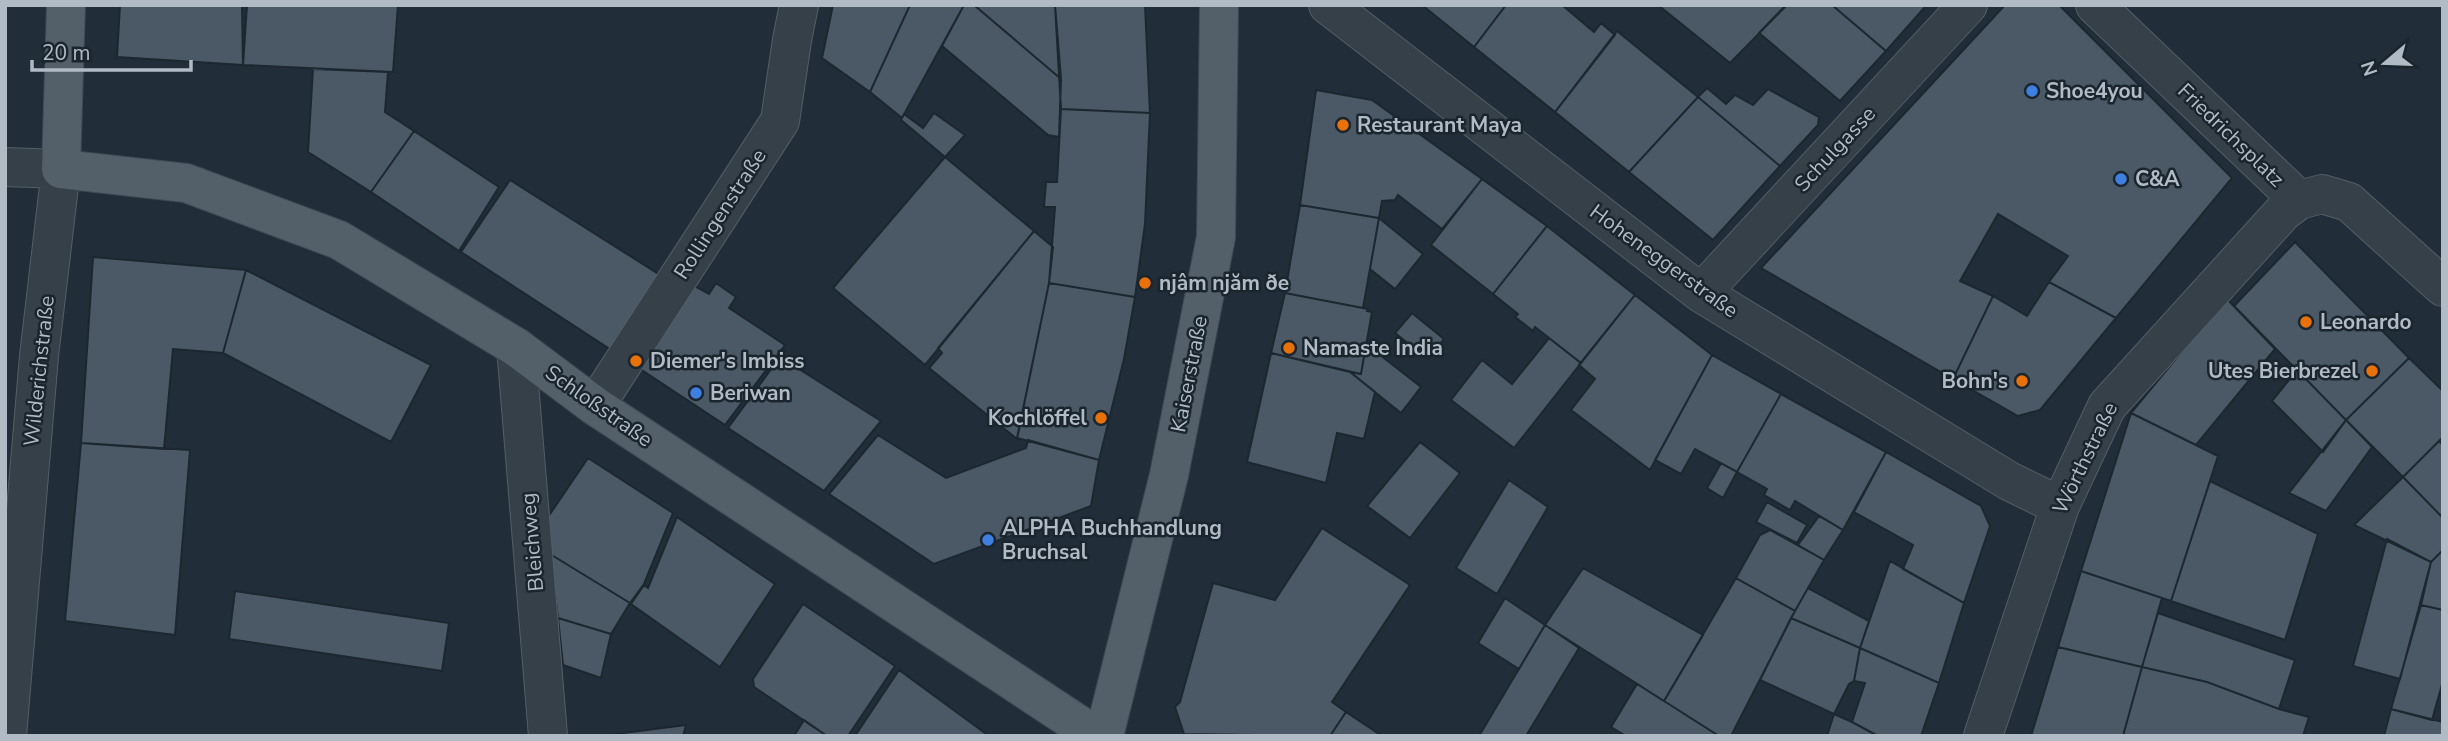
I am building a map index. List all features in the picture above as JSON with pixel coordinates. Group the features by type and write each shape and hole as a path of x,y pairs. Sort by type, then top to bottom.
{"main road":[{"name":"Wilderichstraße","path":"61,169 66,5"},
{"name":"Kaiserstraße","path":"1104,736 1169,475 1216,237 1219,5"},
{"name":"Schloßstraße","path":"61,169 186,183 339,240 516,347 595,406 1096,736"}],"street":[{"name":"Rollingenstraße","path":"595,406 780,121 799,5"},
{"name":"Hoheneggerstraße","path":"1328,5 1701,293 2009,481 2060,506"},
{"name":"Schulgasse","path":"1701,293 1969,5"},
{"name":"Friedrichsplatz","path":"2095,5 2299,200 2322,194 2349,202 2443,287"},
{"path":"5,167 61,169"},
{"name":"Wilderichstraße","path":"7,736 39,356 61,169"},
{"name":"Wörthstraße","path":"1983,736 2060,506 2107,406 2284,211 2299,200"},
{"name":"Bleichweg","path":"516,347 548,736"}],"building":[{"path":"120,5 242,5 243,65 117,57"},
{"path":"247,5 398,5 393,72 243,65"},
{"path":"833,5 910,5 870,92 822,58"},
{"path":"910,5 964,5 902,118 870,92"},
{"path":"964,5 974,5 1061,79 1059,137 1048,135 942,46"},
{"path":"974,5 1055,5 1061,79"},
{"path":"1055,5 1145,5 1150,113 1061,109"},
{"path":"1422,5 1506,5 1474,47"},
{"path":"1506,5 1562,5 1594,32 1601,23 1615,35 1555,112 1474,47"},
{"path":"1658,5 1785,5 1786,6 1730,63"},
{"path":"1786,5 1832,5 1886,51 1840,101 1759,33"},
{"path":"1832,5 1923,5 1925,7 1886,51"},
{"path":"2005,5 2059,5 2232,178 2116,318 2049,282 2068,256 1998,214 1960,281 1993,296 1953,379 1761,268"},
{"path":"1617,31 1698,97 1629,172 1555,112"},
{"path":"313,69 388,72 385,112 414,131 371,192 308,152"},
{"path":"1707,88 1726,104 1735,95 1753,105 1768,89 1819,117 1818,125 1780,166 1698,97"},
{"path":"1316,90 1372,100 1482,179 1442,229 1398,195 1395,200 1382,201 1379,218 1300,205"},
{"path":"1698,97 1780,166 1713,240 1629,172"},
{"path":"1061,109 1150,113 1145,224 1135,297 1049,283 1055,207 1044,207 1046,182 1057,182"},
{"path":"934,113 965,135 945,157 901,120 904,114 923,128"},
{"path":"414,131 499,187 459,251 371,192"},
{"path":"945,157 1034,231 925,365 833,288"},
{"path":"1482,179 1547,226 1493,294 1431,245"},
{"path":"510,180 668,280 619,355 461,252"},
{"path":"1300,205 1379,218 1363,308 1285,293"},
{"path":"1379,218 1423,254 1395,289 1370,269"},
{"path":"1547,226 1635,295 1581,363 1535,327 1533,331 1515,317 1518,314 1493,294"},
{"path":"1034,231 1053,247 1049,283 1017,439 929,368 942,353 938,348"},
{"path":"2295,242 2409,358 2346,420 2234,306"},
{"path":"93,257 246,270 223,353 173,349 164,449 81,443"},
{"path":"246,270 431,365 391,442 223,353"},
{"path":"671,273 709,294 716,283 736,297 729,308 785,345 725,425 619,355"},
{"path":"2049,282 2116,318 2040,410 2018,416 1953,379 1993,296 2027,316"},
{"path":"1049,283 1135,297 1124,359 1099,460 1017,438"},
{"path":"1285,293 1372,312 1361,374 1271,353"},
{"path":"1635,295 1712,355 1650,470 1571,410 1595,379 1579,365"},
{"path":"2226,298 2275,349 2196,445 2131,413"},
{"path":"1412,313 1444,339 1428,359 1395,333"},
{"path":"1549,338 1581,363 1514,448 1451,400 1482,360 1512,384"},
{"path":"1366,344 1421,387 1401,413 1350,372 1361,374"},
{"path":"1271,353 1350,372 1375,392 1364,439 1337,433 1326,483 1247,462"},
{"path":"1712,355 1781,394 1737,472 1695,449 1681,474 1655,460"},
{"path":"780,357 881,421 824,491 728,428"},
{"path":"2409,358 2443,391 2443,437 2403,477 2346,420"},
{"path":"2297,370 2346,420 2323,452 2272,401"},
{"path":"1781,394 1886,452 1843,530 1795,501 1790,510 1764,495 1767,489 1737,472"},
{"path":"2131,413 2218,456 2171,601 2081,571"},
{"path":"2346,420 2372,447 2326,511 2289,493"},
{"path":"878,435 946,478 1026,448 1028,440 1099,460 1091,506 934,564 829,494"},
{"path":"2439,441 2443,445 2443,518 2403,477"},
{"path":"1420,442 1460,473 1410,538 1367,506"},
{"path":"81,443 190,450 175,635 65,621"},
{"path":"1886,452 1981,506 1990,526 1964,603 1903,569 1913,545 1854,512"},
{"path":"588,458 673,513 644,584 630,603 550,554 548,517"},
{"path":"1721,463 1737,472 1723,498 1707,488"},
{"path":"2403,477 2443,518 2443,550 2431,562 2354,525"},
{"path":"1509,480 1548,507 1497,594 1456,568"},
{"path":"2210,481 2318,534 2285,640 2171,601"},
{"path":"1767,502 1807,525 1797,543 1756,522"},
{"path":"1819,516 1843,530 1824,560 1798,545"},
{"path":"677,517 775,584 720,667 631,604 644,585 648,588"},
{"path":"1322,528 1410,585 1332,702 1346,712 1330,736 1184,734 1175,707 1180,702 1213,583 1275,600"},
{"path":"1770,530 1824,560 1795,611 1736,578 1760,535"},
{"path":"2387,539 2431,562 2400,679 2353,666"},
{"path":"2443,550 2443,610 2421,605 2431,562"},
{"path":"550,554 630,603 611,634 558,618"},
{"path":"1890,561 1964,603 1939,683 1860,648"},
{"path":"1583,568 1703,635 1664,701 1545,625"},
{"path":"2081,571 2162,598 2142,667 2058,647"},
{"path":"1736,578 1795,611 1731,736 1719,736 1664,701"},
{"path":"1808,588 1869,621 1860,648 1791,618"},
{"path":"235,591 449,623 442,671 229,639"},
{"path":"1505,598 1545,625 1519,669 1478,643"},
{"path":"803,604 895,666 848,736 827,736 754,687 753,679"},
{"path":"2421,605 2443,610 2443,681 2432,720 2391,709"},
{"path":"2158,613 2295,660 2279,709 2207,682 2142,667"},
{"path":"558,618 611,634 601,678 563,665"},
{"path":"1791,618 1860,648 1854,681 1849,684 1834,714 1760,680"},
{"path":"1545,625 1579,648 1526,736 1479,736"},
{"path":"2058,647 2142,667 2123,736 2031,736"},
{"path":"1860,648 1939,683 1921,736 1878,736 1852,722 1865,683 1854,681"},
{"path":"2142,667 2207,682 2279,709 2309,717 2303,736 2123,736"},
{"path":"899,670 989,736 855,736"},
{"path":"1637,684 1719,736 1626,736 1611,727"},
{"path":"2391,709 2443,722 2443,736 2384,736"},
{"path":"1346,712 1382,736 1330,736"},
{"path":"1834,714 1852,722 1878,736 1827,736"},
{"path":"804,720 827,736 794,736"},
{"path":"686,725 683,736 600,736"}],"place":[{"name":"Shoe4you","path":"2032,91"},
{"name":"Restaurant Maya","path":"1343,125"},
{"name":"C&A","path":"2121,179"},
{"name":"njâm njăm ðe","path":"1145,283"},
{"name":"Leonardo","path":"2306,322"},
{"name":"Namaste India","path":"1289,348"},
{"name":"Diemer's Imbiss","path":"636,361"},
{"name":"Utes Bierbrezel","path":"2372,371"},
{"name":"Bohn's","path":"2022,381"},
{"name":"Beriwan","path":"696,393"},
{"name":"Kochlöffel","path":"1101,418"},
{"name":"ALPHA Buchhandlung Bruchsal","path":"988,540"}]}
